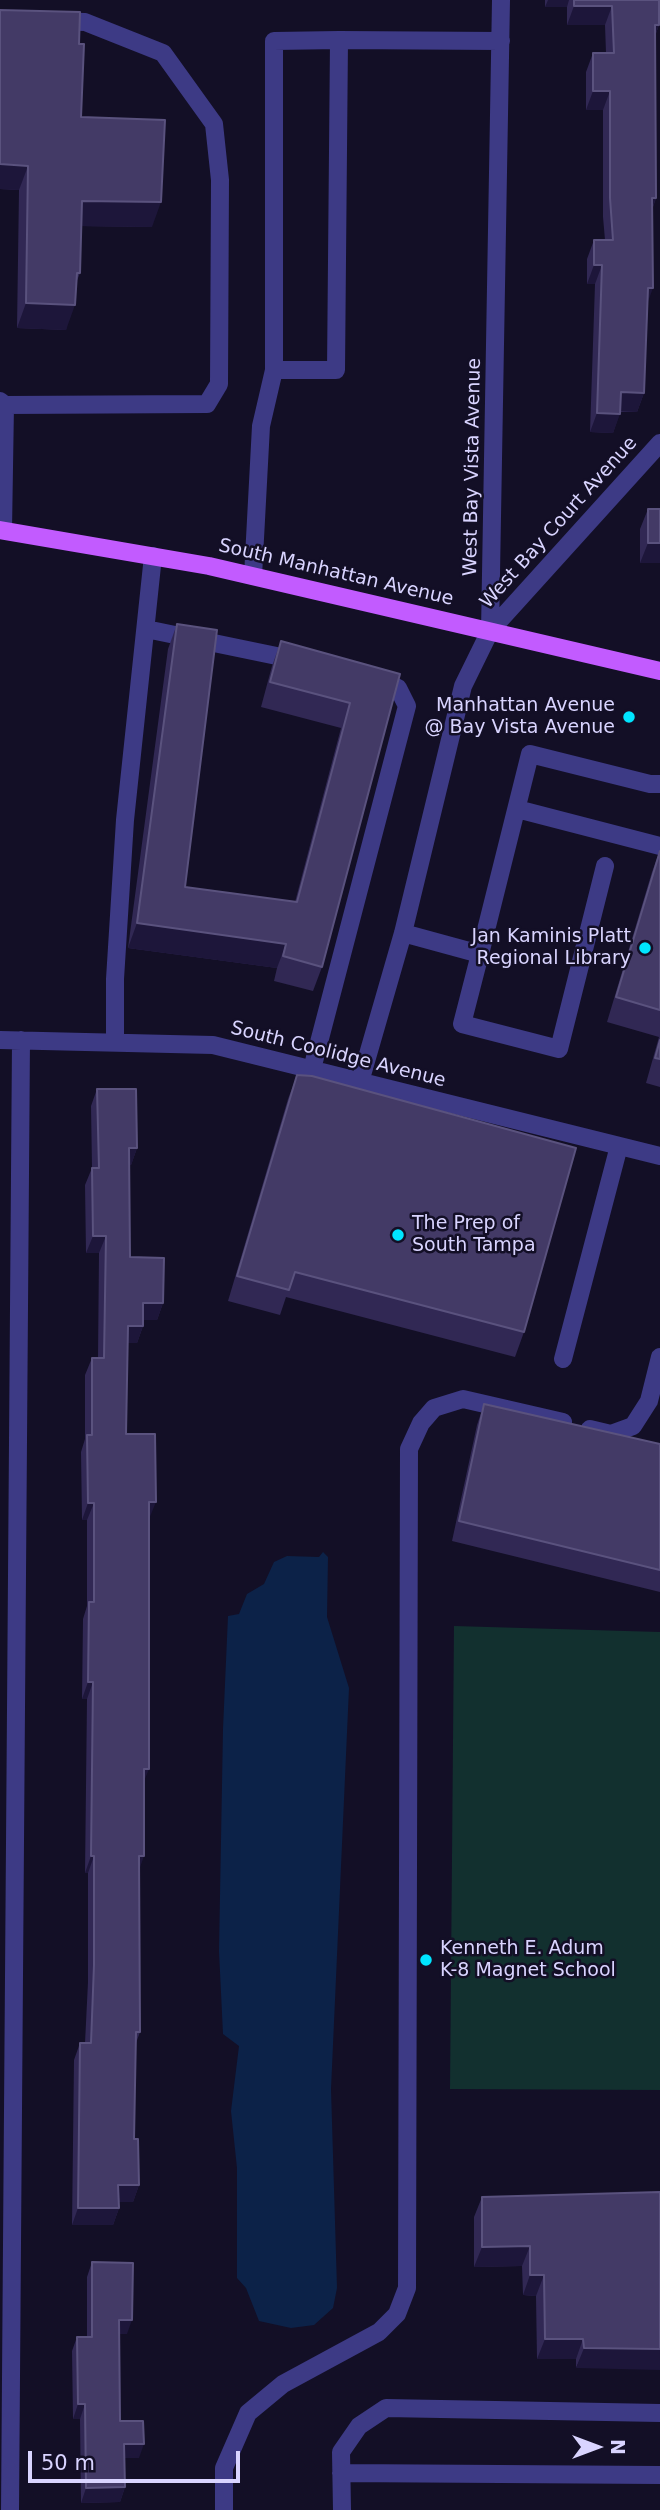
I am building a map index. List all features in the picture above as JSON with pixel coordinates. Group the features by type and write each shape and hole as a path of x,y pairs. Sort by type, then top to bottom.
{"main road":[{"name":"South Manhattan Avenue","path":"2,530 253,576 660,671"}],"street":[{"name":"West Bay Vista Avenue","path":"360,1082 404,933 463,686 490,631 501,0"},
{"path":"2,530 3,403 207,404 219,384 220,180 214,124 163,53 85,22 37,20"},
{"path":"274,370 336,370 339,40"},
{"path":"253,576 261,426 274,370 274,41 501,41"},
{"name":"West Bay Court Avenue","path":"490,631 660,443"},
{"path":"115,1042 115,979 125,820 153,556"},
{"path":"146,629 319,666"},
{"path":"312,1069 407,706 398,688 359,677"},
{"path":"605,866 559,1049 462,1024 530,754 650,784 660,783"},
{"path":"517,809 660,846"},
{"path":"404,933 480,954"},
{"name":"South Coolidge Avenue","path":"0,1040 213,1045 660,1156"},
{"path":"10,2510 21,1040"},
{"path":"563,1359 619,1146"},
{"path":"224,2510 224,2468 248,2413 283,2384 379,2332 397,2314 407,2288 409,1449 421,1423 435,1408 463,1399 611,1434 633,1426 649,1401 660,1357"},
{"path":"342,2510 341,2452 359,2426 386,2408 660,2413"},
{"path":"341,2473 660,2475"}],"green space":[{"path":"454,1626 660,1632 660,2090 450,2089"}],"water":[{"path":"323,1552 328,1557 327,1617 349,1688 331,2089 337,2288 333,2308 314,2325 291,2328 259,2321 246,2288 237,2278 237,2168 231,2111 239,2046 223,2034 219,1951 223,1729 228,1616 239,1614 247,1594 264,1584 274,1562 287,1556 319,1557"}],"building":[{"path":"574,0 659,0 659,25 655,25 656,198 652,198 653,288 648,288 644,393 621,392 620,414 597,413 602,265 594,265 594,240 613,240 610,198 610,91 593,91 593,53 614,53 612,6 574,6"},
{"path":"0,10 80,12 79,44 84,44 81,117 165,120 161,202 82,201 80,273 77,273 75,305 26,303 28,166 0,164"},
{"path":"648,509 660,509 660,543 648,543"},
{"path":"177,624 217,630 185,887 297,902 350,703 270,682 281,641 400,674 322,967 283,956 286,944 137,923"},
{"name":"Jan Kaminis Platt Regional Library","path":"660,851 660,1010 616,997"},
{"path":"660,1040 660,1059 655,1058"},
{"name":"The Prep of South Tampa","path":"297,1075 312,1076 576,1148 524,1332 295,1272 289,1290 237,1276"},
{"path":"97,1089 136,1089 137,1148 129,1148 130,1257 164,1258 163,1303 143,1303 143,1326 128,1326 126,1434 155,1434 156,1502 149,1502 149,1769 144,1769 144,1856 139,1856 140,2032 136,2032 134,2139 138,2139 139,2185 118,2185 119,2208 78,2208 80,2043 91,2043 94,1965 94,1856 91,1856 93,1682 88,1682 89,1602 94,1602 94,1503 88,1503 87,1435 92,1435 92,1358 104,1358 106,1236 93,1236 92,1168 99,1168"},
{"path":"484,1404 660,1444 660,1570 459,1521"},
{"path":"660,2192 660,2349 584,2348 583,2339 545,2339 544,2275 530,2275 530,2246 482,2247 482,2197"},
{"path":"92,2262 133,2263 132,2320 119,2320 120,2421 143,2421 144,2444 124,2444 125,2487 86,2488 85,2404 78,2404 77,2337 92,2337"}],"place":[{"name":"Manhattan Avenue @ Bay Vista Avenue","path":"629,717"},
{"name":"Jan Kaminis Platt Regional Library","path":"645,948"},
{"name":"The Prep of South Tampa","path":"398,1235"},
{"name":"Kenneth E. Adum K-8 Magnet School","path":"426,1960"}]}
